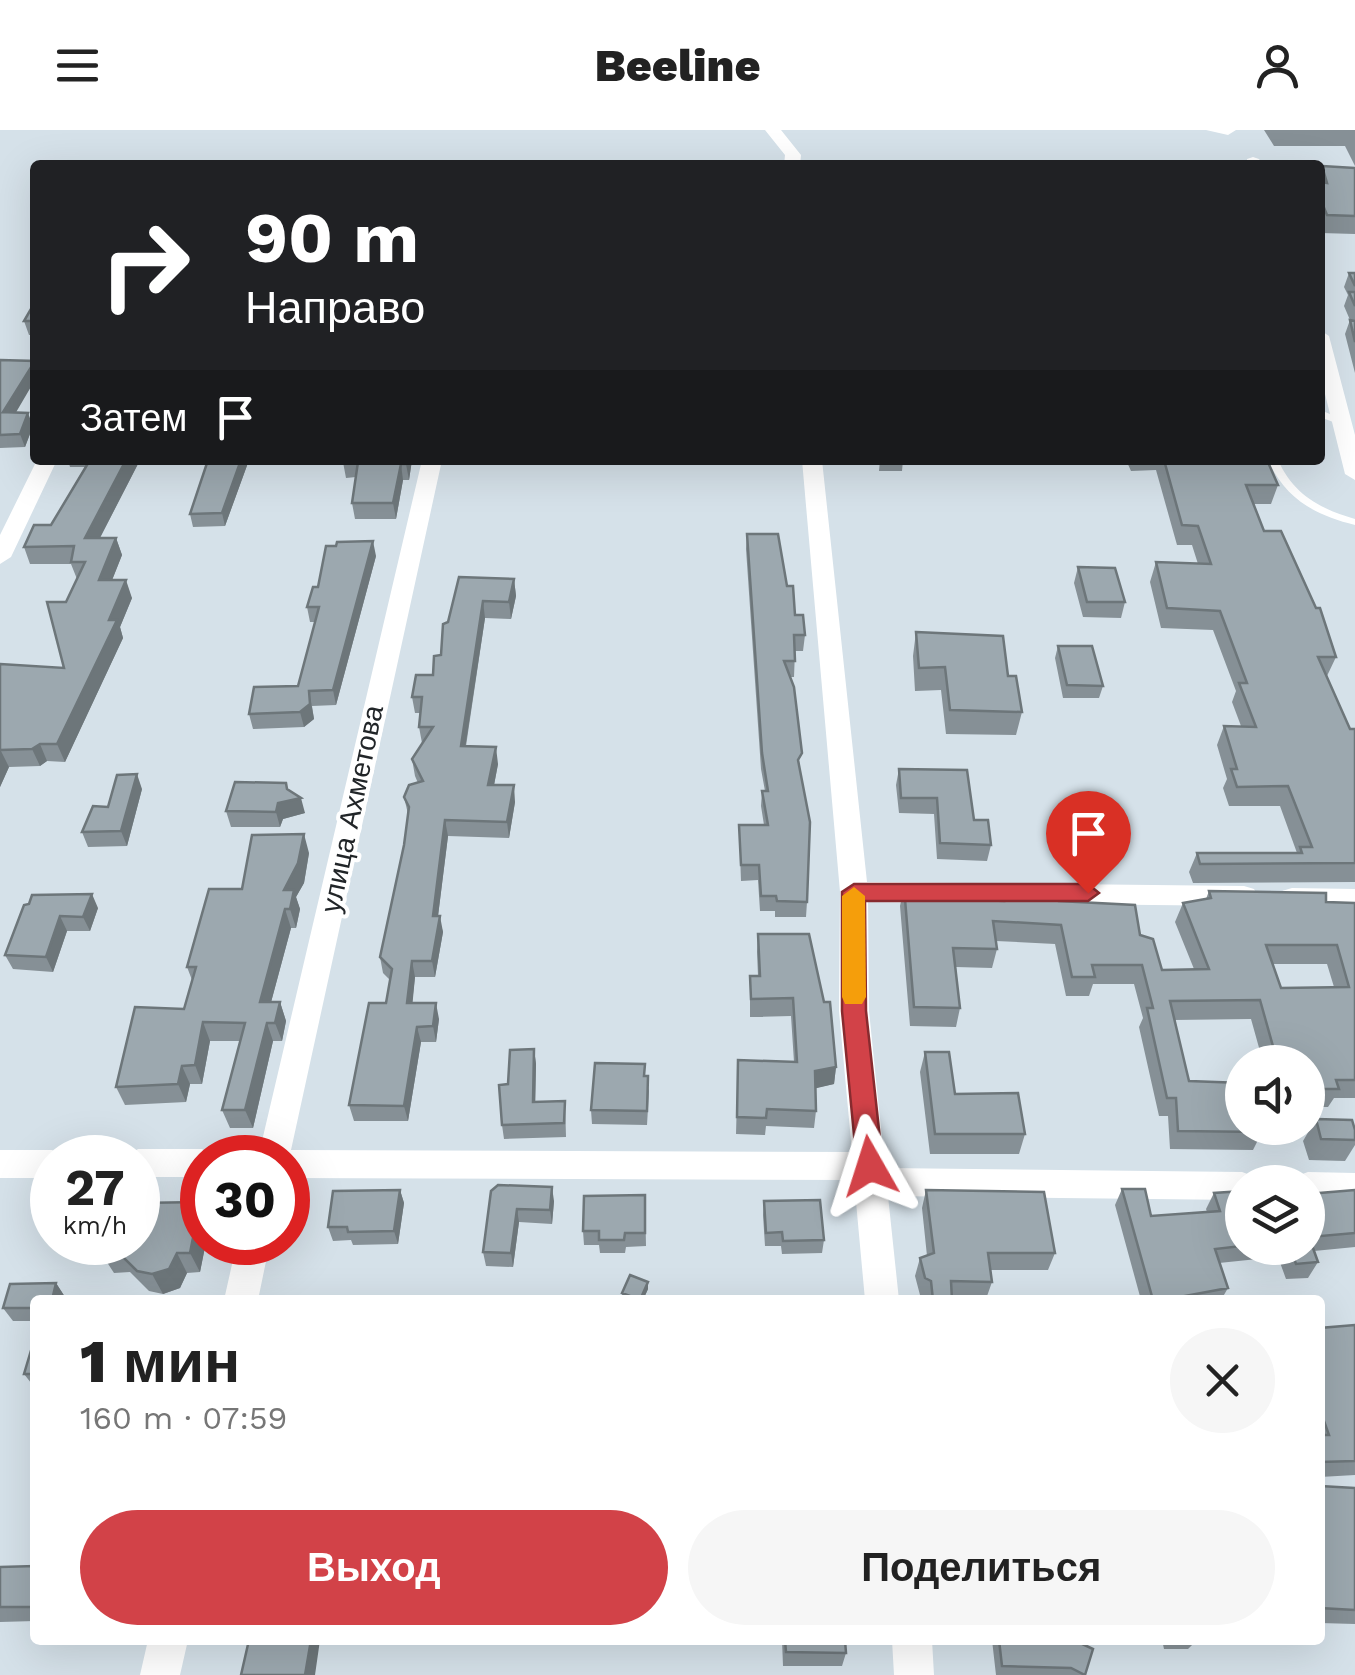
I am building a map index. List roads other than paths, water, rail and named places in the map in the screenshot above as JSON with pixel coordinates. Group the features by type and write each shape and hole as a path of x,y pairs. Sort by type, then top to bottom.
{"street":[{"path":"773,130 793,154 792,160"},
{"path":"1214,130 1228,130"},
{"path":"1325,365 1355,474"},
{"path":"0,556 45,465"},
{"name":"улица Ахметова","path":"279,1135 431,465"},
{"path":"812,465 854,892 854,1011 882,1295"},
{"path":"854,892 1355,899"},
{"path":"0,1164 30,1164"},
{"path":"310,1164 871,1174 1225,1185"},
{"path":"1325,1186 1355,1187"},
{"path":"242,1295 249,1265"},
{"path":"160,1675 167,1645"},
{"path":"912,1645 914,1675"}],"lane":[{"path":"1325,416 1342,422"},
{"path":"1275,465 1280,480 1298,498 1317,510 1355,522"}]}
